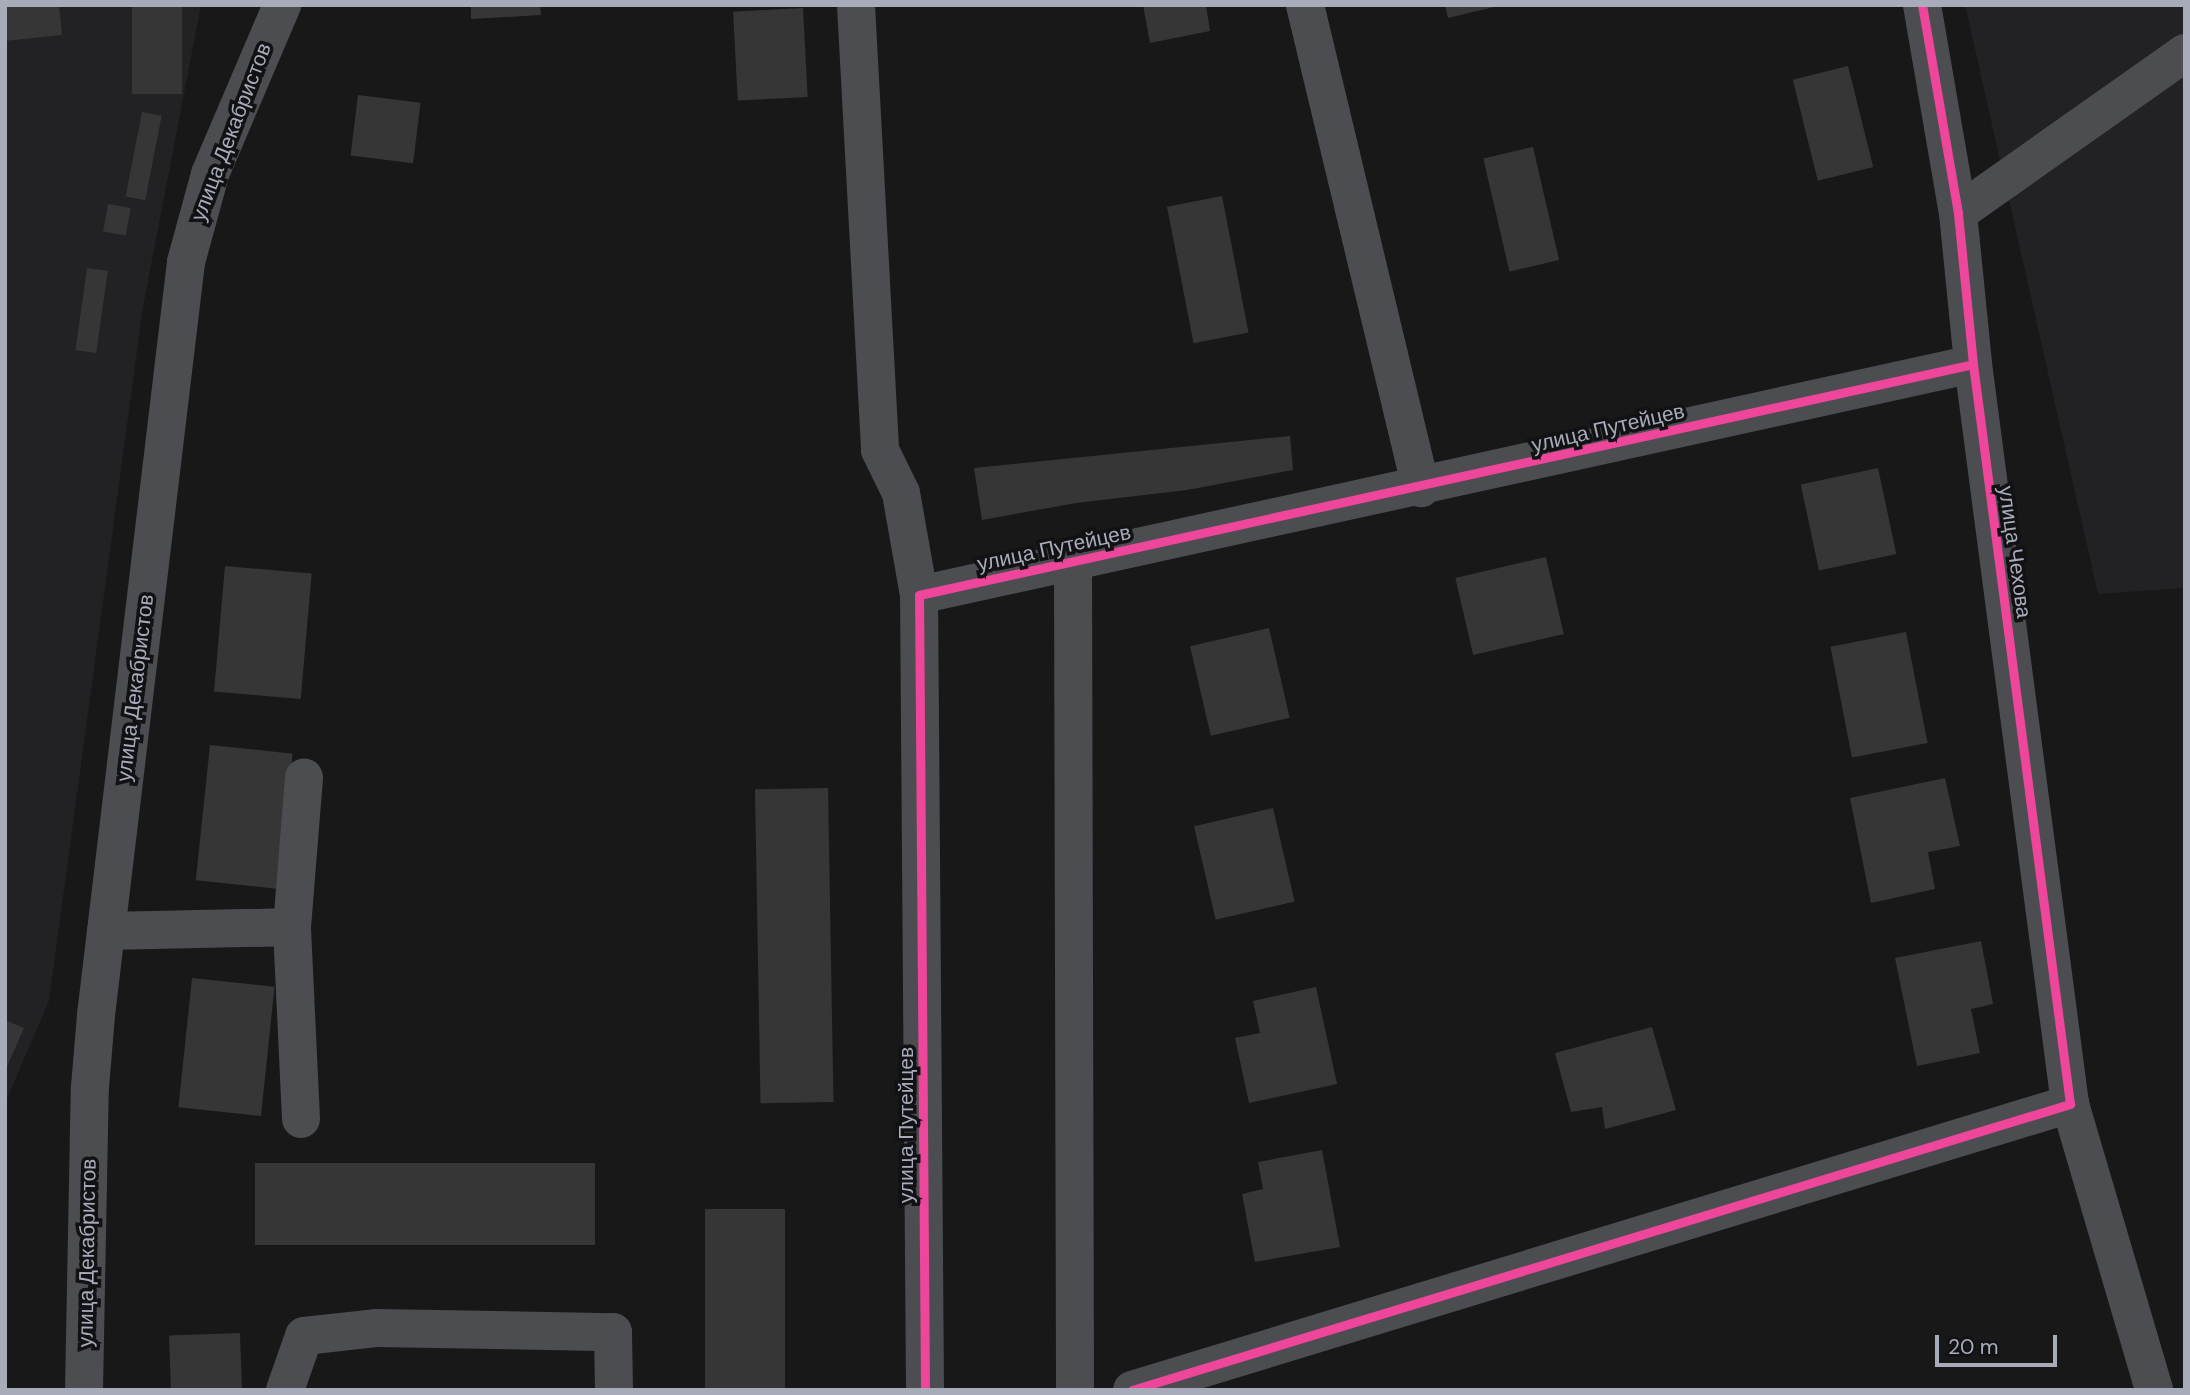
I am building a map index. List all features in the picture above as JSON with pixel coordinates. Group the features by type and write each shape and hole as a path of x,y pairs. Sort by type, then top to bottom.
{"street":[{"name":"улица Декабристов","path":"84,1390 90,1087 106,930 186,262 210,174 282,5"},
{"path":"856,5 880,450 901,493 919,595"},
{"path":"1305,5 1421,488"},
{"name":"улица Чехова","path":"1922,5 1958,213 1973,364 2070,1104 2154,1390"},
{"path":"1958,213 2185,52"},
{"name":"улица Путейцев","path":"925,1390 919,595 1421,488 1973,364"},
{"name":"улица Путейцев","path":"1073,562 1075,1390"},
{"path":"301,1119 292,927 304,777"},
{"path":"106,930 292,927"},
{"path":"1132,1390 2070,1104"},
{"path":"285,1390 304,1336 376,1328 613,1332 614,1390"}],"shaded area":[{"path":"5,5 201,5 143,307 49,1001 5,1103"},
{"path":"1965,5 2185,5 2185,588 2098,594"}],"building":[{"path":"5,5 59,5 62,35 5,41"},
{"path":"132,5 182,5 182,94 132,94"},
{"path":"471,5 540,5 541,15 471,19"},
{"path":"1143,5 1206,5 1210,31 1150,43"},
{"path":"1445,5 1498,5 1498,6 1448,18"},
{"path":"803,8 808,97 738,101 733,12"},
{"path":"1848,66 1873,167 1818,181 1793,80"},
{"path":"358,95 421,103 413,163 351,156"},
{"path":"142,112 162,116 145,200 126,196"},
{"path":"1533,147 1559,260 1509,271 1483,158"},
{"path":"1222,196 1249,332 1194,343 1167,207"},
{"path":"108,204 131,208 126,236 103,232"},
{"path":"87,268 108,271 96,353 75,350"},
{"path":"1290,436 1293,470 1187,490 1076,503 982,520 974,468"},
{"path":"1878,468 1896,554 1819,571 1801,484"},
{"path":"1546,557 1564,634 1473,655 1455,578"},
{"path":"225,566 312,574 301,699 214,692"},
{"path":"1269,628 1290,718 1211,736 1190,646"},
{"path":"1906,632 1928,743 1852,758 1830,647"},
{"path":"210,745 293,754 278,889 196,880"},
{"path":"1945,778 1960,846 1928,852 1935,889 1871,903 1850,798"},
{"path":"828,788 833,1102 760,1103 755,789"},
{"path":"1273,808 1295,902 1216,920 1194,826"},
{"path":"1981,941 1993,1004 1971,1009 1980,1053 1917,1066 1895,958"},
{"path":"192,978 275,987 261,1116 178,1107"},
{"path":"1316,987 1337,1084 1249,1103 1235,1038 1260,1033 1253,1001"},
{"path":"5,1020 24,1028 5,1071"},
{"path":"1652,1027 1676,1110 1605,1129 1602,1107 1571,1112 1555,1053"},
{"path":"1322,1150 1340,1247 1255,1262 1242,1194 1263,1189 1258,1162"},
{"path":"255,1163 595,1163 595,1245 255,1245"},
{"path":"705,1209 785,1209 785,1390 705,1390"},
{"path":"240,1333 242,1390 171,1390 169,1335"}],"cycle path":[{"path":"1132,1390 2070,1104 1973,364 1958,213 1922,5"},
{"path":"925,1390 919,595 1973,364"}]}
